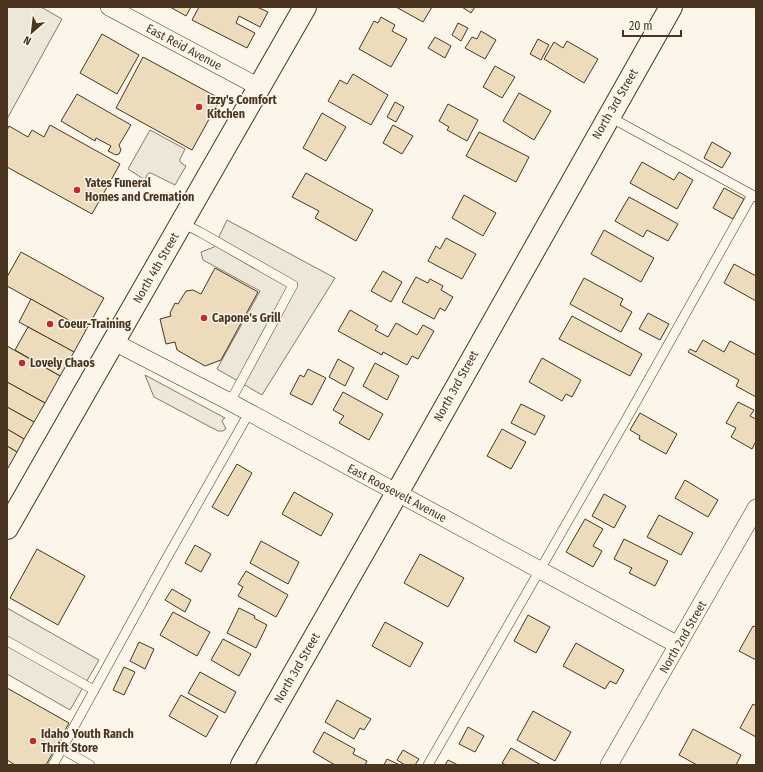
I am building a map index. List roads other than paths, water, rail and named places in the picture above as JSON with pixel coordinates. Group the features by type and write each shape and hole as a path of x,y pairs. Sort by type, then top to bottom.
{"main road":[{"name":"North 4th Street","path":"7,528 305,7"},
{"name":"North 3rd Street","path":"242,765 397,493 670,7"}],"street":[{"name":"East Reid Avenue","path":"109,7 259,87"},
{"name":"East Roosevelt Avenue","path":"114,342 230,402 678,645"},
{"name":"North 2nd Street","path":"609,765 756,508"}],"lane":[{"path":"428,765 754,196 608,116"},
{"path":"182,223 293,285 230,402"},
{"path":"53,765 169,554 249,413"},
{"path":"7,641 94,690"},
{"path":"62,749 90,765"}],"place":[{"name":"Izzy's Comfort Kitchen","path":"199,107"},
{"name":"Yates Funeral Homes and Cremation","path":"77,190"},
{"name":"Capone's Grill","path":"204,318"},
{"name":"Coeur-Training","path":"50,324"},
{"name":"Lovely Chaos","path":"22,363"},
{"name":"Idaho Youth Ranch Thrift Store","path":"33,741"}]}
